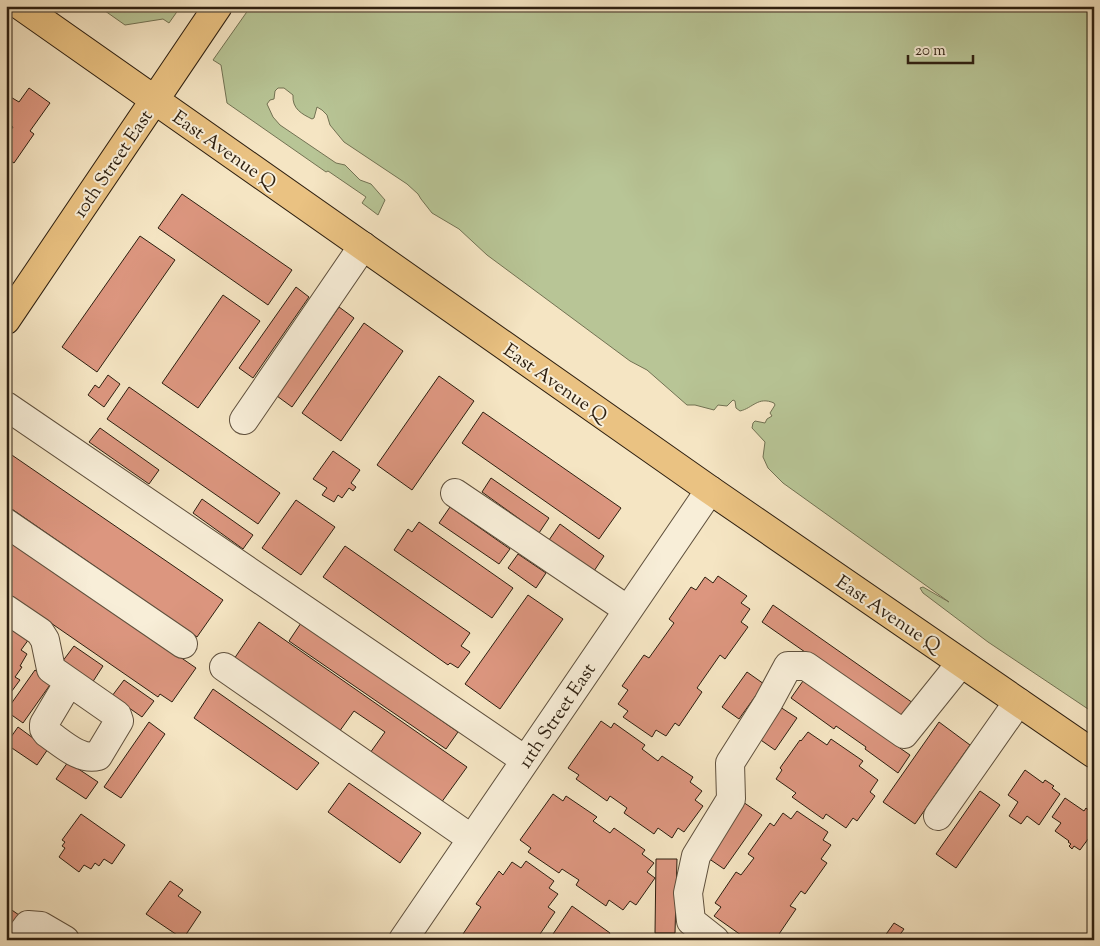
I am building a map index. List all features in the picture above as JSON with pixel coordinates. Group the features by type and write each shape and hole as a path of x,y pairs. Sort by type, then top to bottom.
{"main road":[{"name":"East Avenue Q","path":"21,6 710,490 1094,754"},
{"name":"10th Street East","path":"6,320 218,6"}],"street":[{"path":"244,420 363,246"},
{"path":"6,406 525,760"},
{"name":"11th Street East","path":"403,940 710,490"},
{"path":"455,493 628,610"},
{"path":"6,523 183,644"},
{"path":"6,609 40,632 45,640 51,670 69,682"},
{"path":"715,940 690,921 688,893 696,856 732,799 730,763 768,703 788,666 806,666 904,734 961,662"},
{"path":"224,666 472,839"},
{"path":"938,816 1018,702"},
{"path":"17,940 28,926 41,926 65,940"}],"green space":[{"path":"98,6 181,6 169,23 163,19 125,25"},
{"path":"251,6 1094,6 1094,713 988,642 923,593 920,588 923,587 949,602 783,483 768,468 763,457 765,442 752,428 755,421 765,423 772,416 770,413 775,405 774,403 764,401 740,411 736,408 735,401 733,400 727,406 718,405 714,410 687,405 647,370 630,361 487,255 459,229 432,213 418,194 407,184 344,142 330,125 327,115 322,110 317,107 312,119 305,115 294,104 293,95 284,88 278,88 275,91 274,99 270,100 267,104 273,117 280,125 336,163 345,165 360,180 371,184 385,200 378,215 362,203 366,197 328,171 326,172 227,103 221,65 213,60"}],"building":[{"path":"29,88 50,103 30,131 34,134 14,163 6,158 6,137 13,127 6,122 6,99 9,96 19,102"},
{"path":"182,194 292,270 268,305 158,228"},
{"path":"140,236 175,260 97,372 62,347"},
{"path":"296,287 309,297 253,378 239,368"},
{"path":"223,295 260,321 198,408 162,383"},
{"path":"339,307 354,318 292,407 277,396"},
{"path":"364,323 403,351 341,441 302,413"},
{"path":"108,375 120,384 104,407 88,395 95,385 99,388"},
{"path":"439,376 474,401 412,490 377,465"},
{"path":"129,387 280,493 258,524 107,419"},
{"path":"483,412 621,508 599,539 462,443"},
{"path":"100,428 159,470 149,484 89,442"},
{"path":"6,451 223,600 197,637 6,505"},
{"path":"333,451 360,470 351,483 356,487 353,491 349,488 342,498 338,495 334,502 322,495 327,488 313,479"},
{"path":"491,478 549,518 539,533 482,492"},
{"path":"202,499 253,535 243,549 193,513"},
{"path":"296,500 335,527 301,575 262,548"},
{"path":"450,507 510,549 499,564 439,523"},
{"path":"419,522 513,588 492,618 394,550 408,529 412,532"},
{"path":"560,524 604,556 594,571 549,540"},
{"path":"6,537 196,668 172,702 160,694 158,697 6,592"},
{"path":"345,546 470,633 461,646 470,652 458,668 450,663 448,665 323,577"},
{"path":"518,554 546,573 536,588 508,568"},
{"path":"718,576 747,596 741,603 750,609 741,622 748,627 725,659 720,655 697,688 702,692 679,726 675,723 666,736 656,730 652,737 623,717 628,711 618,704 628,690 622,686 644,655 649,658 674,623 669,619 691,587 696,590 705,577 713,583"},
{"path":"528,595 563,619 500,709 465,684"},
{"path":"773,605 913,703 901,719 762,622"},
{"path":"259,622 467,767 441,803 370,753 385,732 354,711 339,732 234,659"},
{"path":"301,623 458,732 446,749 289,641"},
{"path":"6,624 29,639 21,650 27,654 20,666 22,667 15,677 20,680 6,699"},
{"path":"74,646 103,666 92,683 62,662"},
{"path":"35,670 52,682 23,723 6,711"},
{"path":"747,672 764,684 739,719 722,707"},
{"path":"124,680 154,701 142,717 112,696"},
{"path":"803,681 910,755 898,773 865,749 866,747 836,726 834,729 791,698"},
{"path":"213,689 319,763 297,790 194,718"},
{"path":"777,705 797,718 775,750 755,736"},
{"path":"601,721 611,728 614,723 645,745 642,749 658,761 662,756 693,777 690,782 702,791 695,800 703,806 684,832 678,828 672,838 658,828 654,834 624,813 627,808 610,796 607,801 576,779 579,775 568,768"},
{"path":"149,722 165,734 121,798 104,787"},
{"path":"939,722 970,745 915,824 883,802"},
{"path":"18,727 48,749 37,765 6,744"},
{"path":"808,732 827,745 831,739 863,761 859,766 878,780 870,792 875,796 857,821 853,818 846,828 826,814 823,819 792,797 796,793 776,779 782,770 780,768"},
{"path":"68,762 98,782 86,799 56,779"},
{"path":"1025,770 1043,783 1045,780 1054,786 1052,788 1060,794 1039,825 1027,816 1021,824 1009,816 1018,802 1008,795"},
{"path":"349,783 421,833 400,863 328,812"},
{"path":"980,791 1000,805 956,868 936,854"},
{"path":"553,794 563,801 566,796 597,817 593,821 610,833 614,828 645,850 642,854 654,863 647,872 655,878 636,905 630,901 623,910 609,900 606,906 576,885 579,880 562,869 559,873 528,852 531,848 520,840"},
{"path":"1065,798 1084,811 1086,808 1091,812 1089,815 1094,818 1094,831 1080,850 1074,846 1072,849 1069,846 1071,844 1069,841 1055,831 1061,823 1052,817"},
{"path":"743,802 762,815 724,869 705,856"},
{"path":"797,811 828,832 823,840 831,845 821,859 827,863 805,894 801,891 790,906 796,909 775,940 767,937 765,940 748,940 714,916 721,907 715,903 736,872 741,875 754,858 748,854 770,823 774,826 783,813 791,819"},
{"path":"81,814 125,845 112,864 104,859 99,866 95,863 91,869 84,865 79,872 59,857 65,848 62,846 65,842 62,840"},
{"path":"656,859 677,859 675,933 655,933"},
{"path":"526,861 554,881 549,888 558,894 548,907 555,912 536,940 459,940 481,907 476,904 499,871 503,875 512,862 521,868"},
{"path":"170,881 183,890 178,896 201,912 183,939 146,914"},
{"path":"6,906 19,915 6,934"},
{"path":"572,906 610,933 606,940 561,940 553,934"},
{"path":"894,923 904,929 896,940 882,940"}]}
